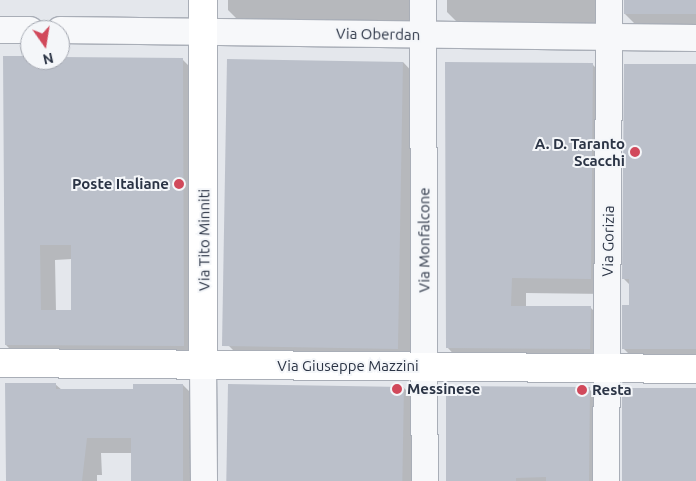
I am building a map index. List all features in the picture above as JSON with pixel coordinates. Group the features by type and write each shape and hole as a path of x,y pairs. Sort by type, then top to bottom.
{"main road":[{"name":"Via Tito Minniti","path":"203,0 203,365"},
{"name":"Via Giuseppe Mazzini","path":"0,363 696,369"}],"street":[{"name":"Via Monfalcone","path":"423,0 425,481"},
{"name":"Via Gorizia","path":"606,481 609,0"},
{"path":"0,30 20,30"},
{"name":"Via Oberdan","path":"70,30 696,38"},
{"name":"Via Tito Minniti","path":"203,365 204,481"}],"building":[{"path":"624,0 696,0 696,14 624,14"},
{"path":"3,56 20,56 20,70 70,70 70,57 183,58 184,346 5,345","holes":["40,245 71,245 71,310 41,310"]},
{"path":"227,59 403,62 398,349 222,346"},
{"path":"445,62 593,63 591,279 512,278 511,306 591,306 590,349 446,348"},
{"path":"624,64 696,64 696,349 622,349 622,305 629,305 629,279 622,279"},
{"path":"5,383 56,383 56,389 133,389 133,384 183,384 183,481 131,481 131,438 87,438 82,481 6,481"},
{"path":"228,384 404,387 402,481 226,481"},
{"path":"446,386 590,387 589,481 546,481 546,477 516,478 516,481 446,481"},
{"path":"622,388 696,388 696,481 622,481"}],"place":[{"name":"A. D. Taranto Scacchi","path":"635,152"},
{"name":"Poste Italiane","path":"179,184"},
{"name":"Messinese","path":"397,389"},
{"name":"Resta","path":"582,390"}]}
